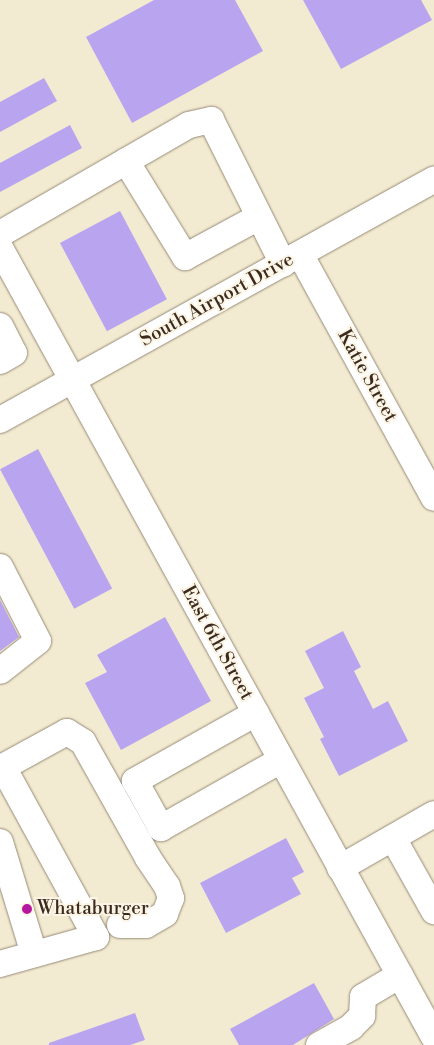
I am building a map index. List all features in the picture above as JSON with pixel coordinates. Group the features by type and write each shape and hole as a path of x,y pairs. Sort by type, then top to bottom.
{"street":[{"name":"Katie Street","path":"126,161 189,125 211,120 259,217 292,259 434,498"},
{"path":"0,234 126,161 184,257 259,217"},
{"name":"South Airport Drive","path":"0,420 434,180"},
{"name":"East 6th Street","path":"0,248 9,285 73,379 400,975 430,1004 434,1037"},
{"path":"0,326 14,353 0,362"},
{"path":"0,567 38,641 0,671"},
{"path":"256,713 136,781 161,828 281,760"},
{"path":"0,964 96,937 120,926 148,907 157,887 148,858 83,742 66,732 1,767 96,937"},
{"path":"340,868 434,814"},
{"path":"393,838 434,911"},
{"path":"0,842 34,954"},
{"path":"319,1045 351,1027 362,1016 363,997 400,975"}],"building":[{"path":"154,0 235,0 263,51 132,123 86,37"},
{"path":"303,0 421,0 432,20 341,69"},
{"path":"44,78 57,101 0,132 0,102"},
{"path":"70,125 82,148 0,192 0,163"},
{"path":"120,211 167,299 107,331 60,243"},
{"path":"38,449 112,589 74,609 0,469"},
{"path":"0,600 19,637 0,651"},
{"path":"165,617 211,701 121,750 85,683 107,672 97,655"},
{"path":"343,631 361,667 354,671 373,709 388,701 408,741 339,776 320,739 324,737 304,698 324,688 305,651"},
{"path":"286,838 304,872 292,878 301,894 226,933 200,883"},
{"path":"314,983 334,1019 293,1045 239,1045 230,1029"},
{"path":"135,1013 145,1040 130,1045 49,1045 49,1043"}],"place":[{"name":"Whataburger","path":"27,909"}]}
